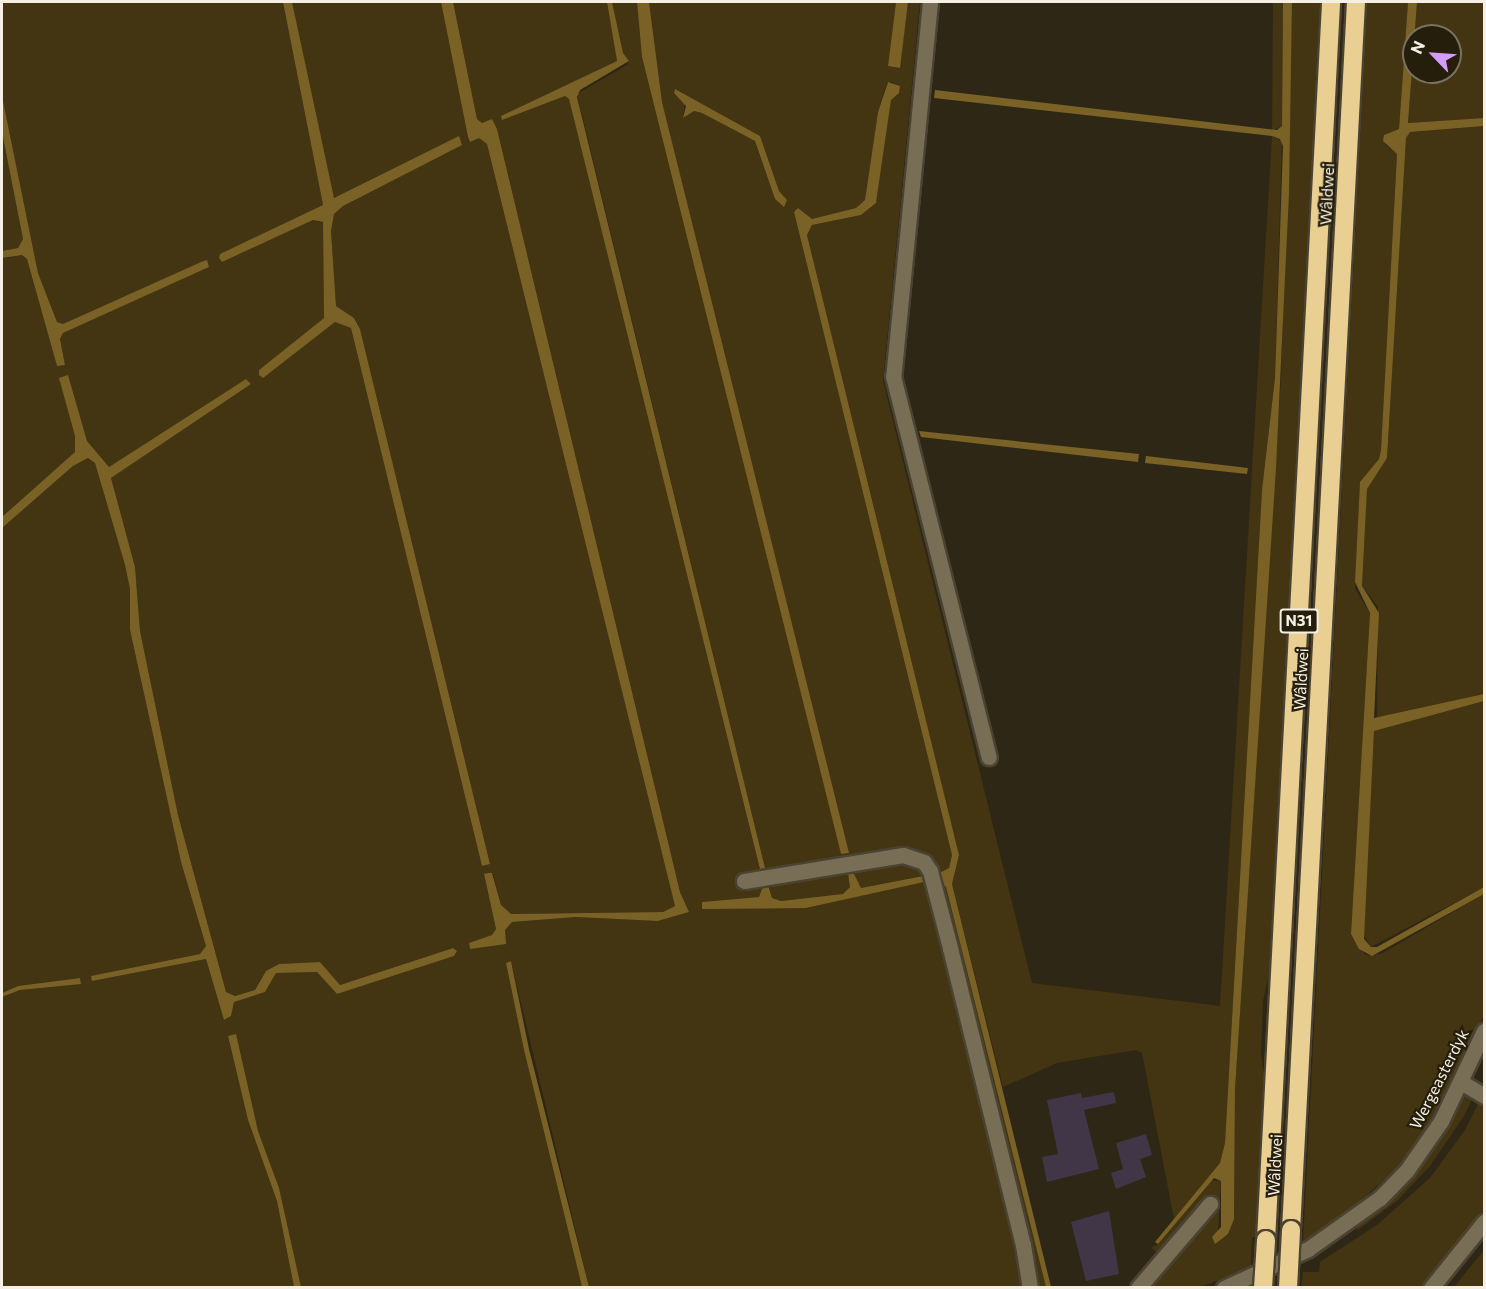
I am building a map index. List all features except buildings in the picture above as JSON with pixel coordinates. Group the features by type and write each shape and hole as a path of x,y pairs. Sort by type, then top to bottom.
{"highway":[{"name":"Wâldwei","path":"1263,1287 1331,2"},
{"name":"Wâldwei","path":"1288,1287 1356,2"}],"street":[{"path":"930,2 893,376 989,757"},
{"path":"744,881 903,855 924,862 930,871 950,948 1023,1245 1030,1287"},
{"name":"Wergeasterdyk","path":"1224,1287 1308,1249 1380,1198 1427,1143 1461,1082 1485,1031"},
{"path":"1461,1082 1485,1096"},
{"path":"1138,1287 1210,1204"},
{"path":"1431,1287 1485,1222"}],"shaded area":[{"path":"2,2 283,2 323,205 220,254 219,258 222,262 313,220 323,223 324,318 259,370 259,375 263,377 335,322 351,328 482,866 490,864 360,329 355,319 336,306 331,231 334,214 343,206 462,144 458,137 339,198 331,196 292,2 441,2 468,137 470,142 479,138 487,144 675,906 663,912 511,914 501,905 493,873 488,873 484,875 496,929 492,935 469,943 470,949 495,942 505,944 505,929 512,922 576,917 658,921 689,912 680,892 497,129 492,119 482,123 477,119 453,2 607,2 617,61 502,116 502,120 565,96 569,98 760,869 765,868 577,94 627,65 629,61 623,53 612,2 637,2 642,57 841,854 848,853 662,102 649,2 896,2 888,66 899,68 908,2 920,2 883,381 1032,983 1220,1006 1272,136 1282,141 1275,378 1262,490 1225,1143 1220,1163 1174,1219 1142,1053 1136,1050 1057,1063 1003,1087 952,884 959,855 807,235 812,225 861,215 876,203 891,99 899,93 900,86 891,82 887,83 878,112 865,200 856,208 812,219 798,208 794,212 952,855 949,868 939,873 940,881 946,887 1046,1287 1032,1287 1025,1245 932,868 919,855 904,852 742,879 743,883 889,859 910,858 922,865 947,948 1020,1242 1027,1287 589,1287 511,961 506,963 524,1050 582,1287 301,1287 279,1188 258,1131 235,1034 228,1037 248,1120 277,1201 294,1287 2,1287 2,997 20,990 81,983 80,978 18,986 2,993 2,528 73,466 88,458 95,463 125,565 130,589 130,630 181,862 206,946 200,954 92,976 92,981 206,959 224,1020 231,1016 234,1002 265,992 276,973 317,972 337,994 454,956 457,951 452,948 340,985 320,962 279,964 266,971 255,990 235,996 226,992 178,815 140,631 135,567 111,478 251,384 246,379 109,467 87,441 68,376 60,378 75,436 75,452 2,517 2,258 22,255 27,259 57,366 65,365 60,339 63,333 209,267 206,261 201,262 63,324 57,322 38,273 2,96","holes":["675,89 760,136 779,191 787,200 784,206 775,199 755,141 702,113 694,111 683,118 685,101 674,93","852,872 861,888 922,876 924,881 806,908 702,908 702,902 759,897 763,886 768,885 772,899 781,901 844,894 850,887 848,873"]},
{"path":"283,2 292,2 334,198 459,136 462,145 343,206 334,214 331,231 336,306 354,318 360,329 490,864 482,866 351,328 335,322 263,378 259,375 259,370 324,318 323,222 313,220 222,262 219,258 220,254 323,205"},
{"path":"441,2 453,2 477,119 482,123 492,119 497,129 680,892 689,912 658,921 576,917 512,922 505,930 506,944 470,949 469,943 492,935 496,929 484,874 488,873 492,873 501,905 511,914 663,912 675,906 487,144 479,138 470,142 468,137"},
{"path":"607,2 612,2 623,53 629,61 580,90 577,97 765,868 760,869 569,99 565,96 502,120 501,116 617,61"},
{"path":"637,2 649,2 662,102 849,853 841,854 642,57"},
{"path":"896,2 908,2 900,68 888,66"},
{"path":"1273,2 1283,2 1282,126 1272,131"},
{"path":"1283,2 1292,2 1289,193 1276,468 1235,1089 1234,1219 1228,1234 1215,1244 1212,1237 1221,1227 1221,1181 1214,1178 1158,1244 1155,1242 1220,1163 1225,1143 1262,490 1275,378 1283,146 1280,139 1272,136 934,98 935,90 1277,130 1282,126"},
{"path":"1292,2 1320,2 1269,974 1263,1001 1261,1055 1264,1076 1256,1237 1252,1237 1251,1267 1201,1287 1150,1288 1217,1206 1159,1253 1151,1248 1158,1244 1210,1180 1221,1181 1218,1232 1234,1219 1235,1089 1281,378"},
{"path":"1367,2 1408,2 1406,24 1402,24 1402,84 1399,129 1384,135 1386,145 1397,154 1381,450 1379,459 1360,483 1355,589 1370,613 1351,934 1365,955 1381,954 1484,894 1484,1015 1429,1125 1394,1171 1343,1216 1303,1241"},
{"path":"1408,2 1417,2 1415,24 1406,24"},
{"path":"1417,2 1484,2 1484,118 1408,123 1411,84 1462,84 1462,24 1415,24"},
{"path":"888,82 900,86 899,93 891,100 876,203 861,215 812,225 807,235 959,855 952,884 1051,1287 1046,1287 946,887 940,881 939,873 949,868 952,855 794,212 798,208 812,219 856,208 865,200 878,112"},
{"path":"1402,84 1411,84 1408,123 1484,118 1484,126 1410,132 1406,138 1387,458 1367,489 1362,586 1379,613 1374,718 1484,694 1484,701 1374,731 1364,939 1371,947 1377,947 1484,887 1484,894 1372,956 1359,949 1351,934 1370,613 1355,582 1360,482 1379,459 1381,450 1397,154 1383,141 1384,135 1399,129"},
{"path":"675,89 760,136 779,191 787,200 784,207 775,199 755,141 702,113 694,111 683,118 686,106 674,93"},
{"path":"2,96 38,273 57,322 63,324 201,262 207,260 209,267 63,333 60,339 65,365 57,366 27,259 22,255 2,258 2,251 18,248 23,239 2,132"},
{"path":"1484,126 1484,694 1377,720 1378,607 1362,586 1367,484 1387,458 1406,138 1410,132"},
{"path":"2,132 23,239 18,248 2,251"},
{"path":"68,375 87,441 109,467 246,379 251,384 111,478 135,567 140,631 178,815 226,992 235,996 255,990 266,971 279,964 320,962 340,985 453,948 457,951 454,956 337,994 317,972 276,973 265,992 234,1002 231,1016 224,1020 206,959 92,981 91,976 200,954 206,946 181,862 130,630 130,589 125,565 95,463 88,458 73,466 2,528 2,517 75,452 75,436 59,378"},
{"path":"919,431 1139,454 1138,462 921,437"},
{"path":"1146,456 1248,468 1247,474 1145,463"},
{"path":"1484,701 1484,887 1371,947 1363,934 1374,731"},
{"path":"853,872 861,888 923,876 924,882 806,908 702,909 702,902 759,897 763,886 768,885 772,898 781,901 843,894 850,887 848,873"},
{"path":"511,961 529,1049 589,1287 582,1287 524,1050 506,963"},
{"path":"80,978 81,984 20,990 2,997 2,993 18,986"},
{"path":"236,1034 258,1131 279,1188 301,1287 294,1287 277,1201 248,1120 228,1036"},
{"path":"1468,1094 1474,1095 1464,1116 1430,1166 1398,1200 1358,1230 1356,1227 1415,1171 1461,1099"},
{"path":"1481,1098 1484,1101 1484,1217 1426,1287 1301,1288 1303,1272 1319,1272 1320,1262 1377,1225 1430,1178 1465,1130"},
{"path":"1484,1250 1484,1287 1454,1287"}]}
